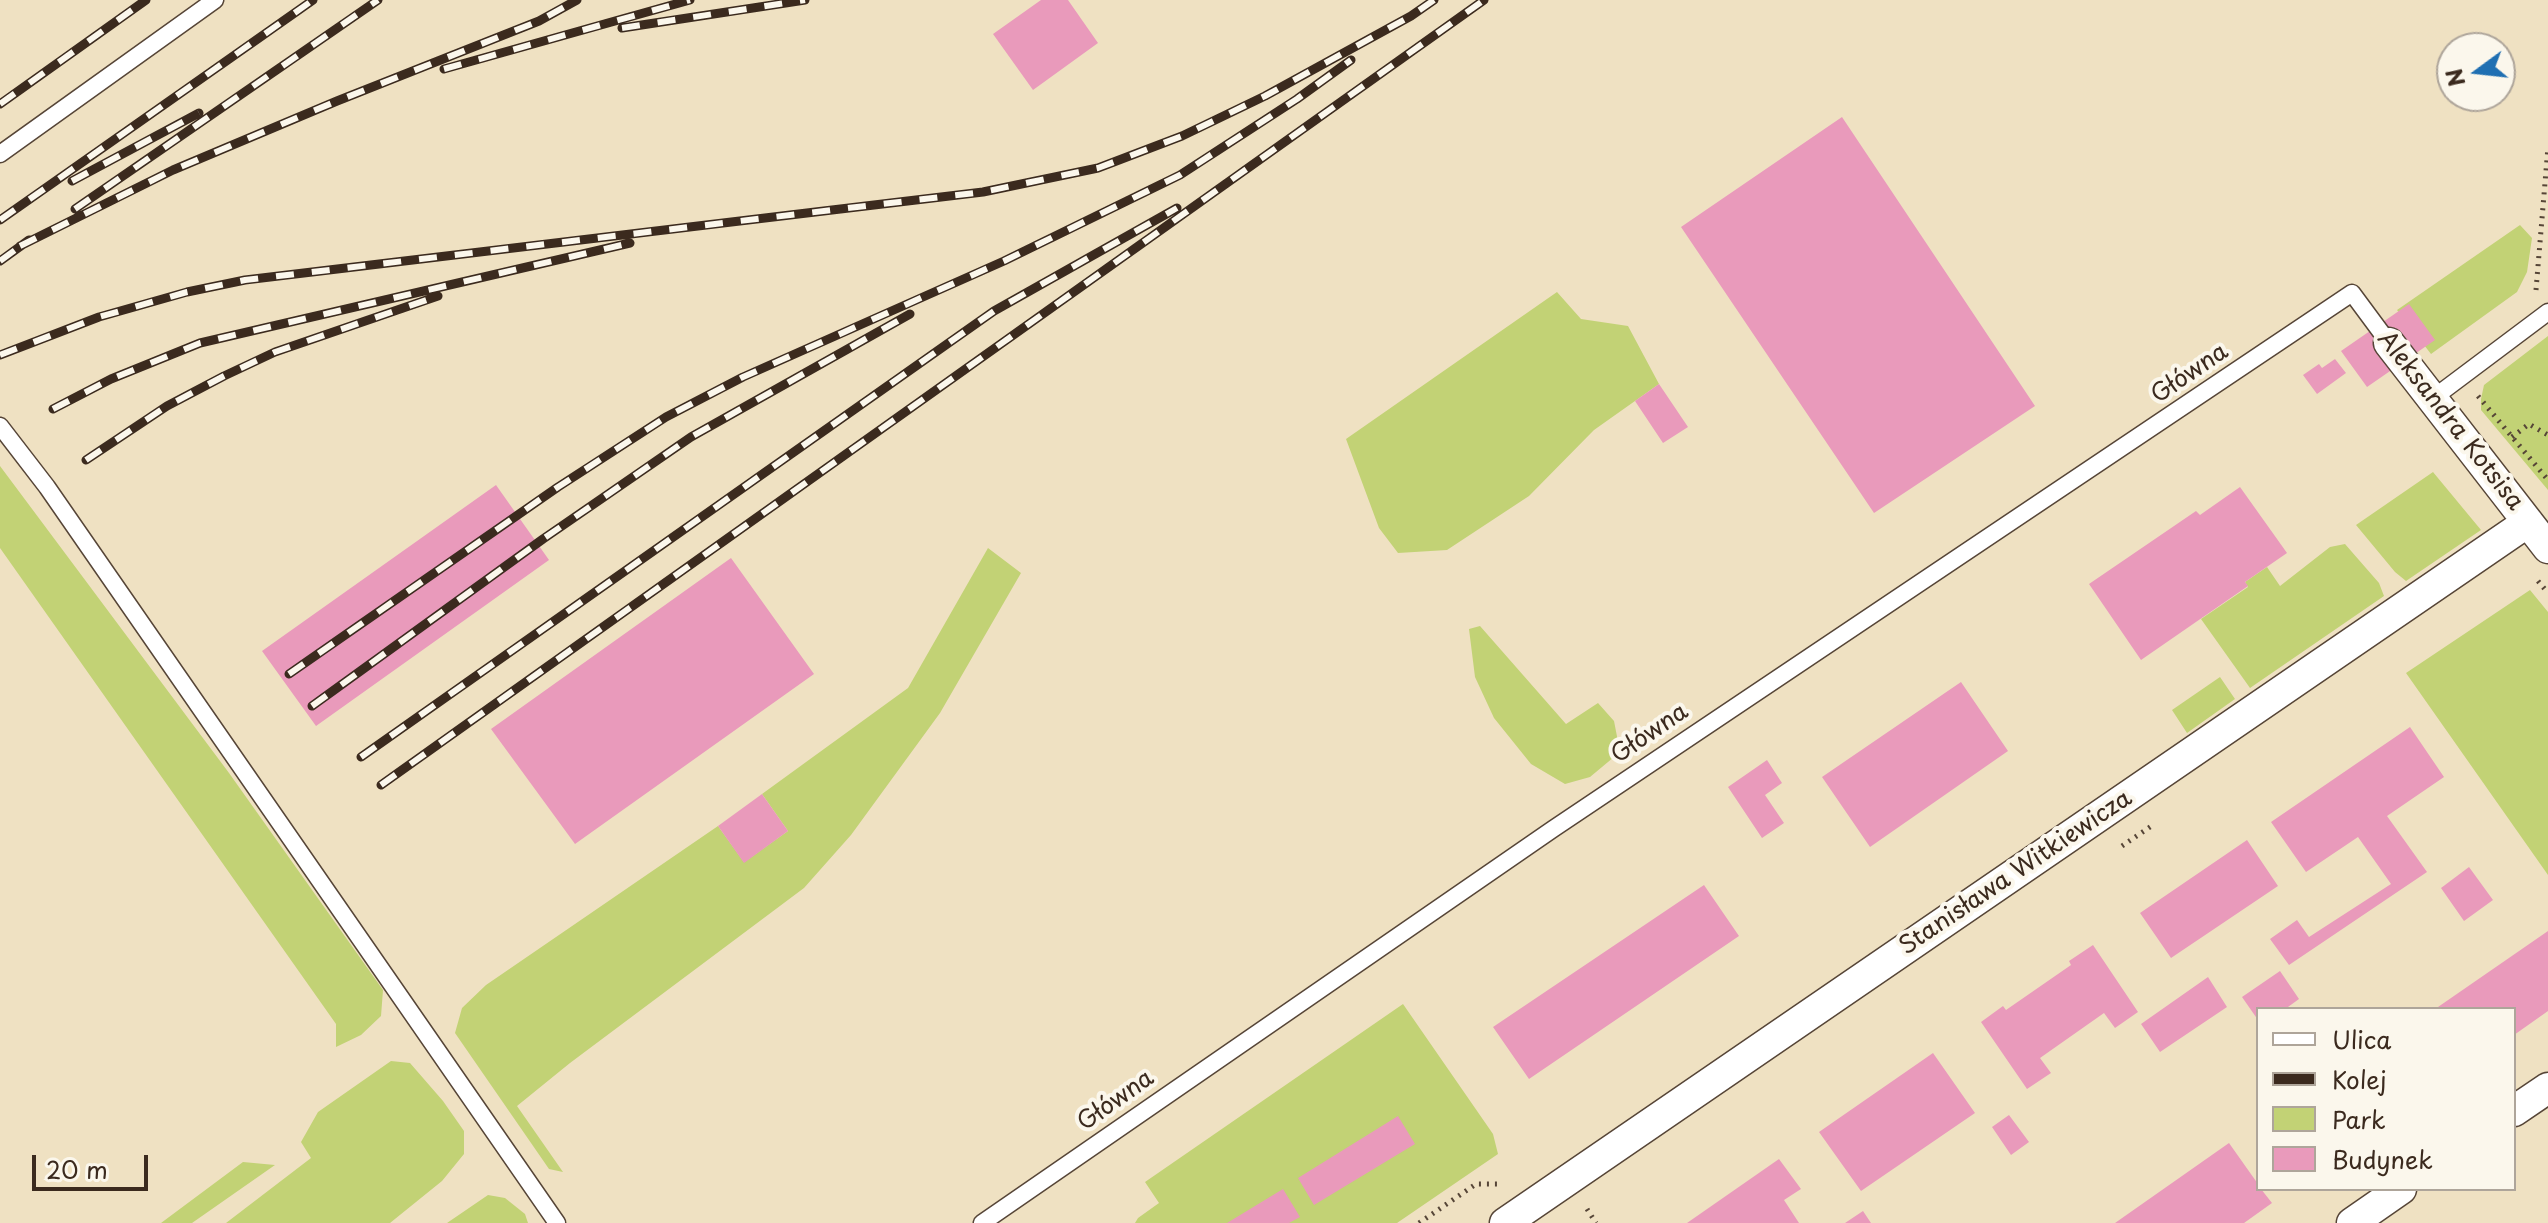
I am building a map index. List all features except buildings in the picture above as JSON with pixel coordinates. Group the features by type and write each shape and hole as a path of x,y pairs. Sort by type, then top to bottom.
{"street":[{"name":"Aleksandra Kotsisa","path":"2389,343 2548,548"},
{"name":"Stanisława Witkiewicza","path":"1505,1223 2528,522"},
{"path":"2516,1110 2548,1088"},
{"path":"2352,1223 2398,1191"}],"lane":[{"path":"0,154 215,0"},
{"name":"Aleksandra Kotsisa","path":"2352,293 2389,343"},
{"name":"Główna","path":"982,1223 1553,829 2352,293"},
{"path":"2432,399 2548,312"},
{"path":"0,426 47,487 557,1223"}],"path":[{"path":"2533,323 2548,147"},
{"path":"2462,376 2548,480"},
{"path":"2512,437 2529,424 2548,435"},
{"path":"1587,1209 1596,1223"}],"green space":[{"path":"2520,225 2532,238 2527,272 2517,292 2431,354 2397,310"},
{"path":"1557,292 1581,319 1628,326 1659,384 1594,430 1529,496 1447,550 1398,553 1379,528 1346,439"},
{"path":"2548,336 2548,490 2481,410 2481,399 2484,385"},
{"path":"0,466 229,773 383,990 381,1016 361,1035 336,1047 336,1024 0,548"},
{"path":"2433,472 2481,530 2406,581 2356,525"},
{"path":"2345,544 2379,583 2384,596 2250,688 2201,619 2248,587 2245,582 2267,567 2280,586 2330,547"},
{"path":"988,548 1021,573 940,713 851,835 804,888 517,1106 563,1172 549,1169 455,1033 462,1008 486,985 718,826 744,862 788,831 762,794 908,688"},
{"path":"2530,590 2548,612 2548,875 2406,673"},
{"path":"1480,626 1566,724 1598,703 1614,721 1620,752 1590,777 1565,784 1531,764 1494,718 1475,677 1469,629"},
{"path":"2220,677 2235,699 2187,733 2172,710"},
{"path":"1403,1004 1493,1134 1498,1154 1397,1223 1135,1223 1159,1203 1145,1182"},
{"path":"391,1061 410,1063 464,1131 464,1154 442,1181 390,1223 226,1223 311,1158 301,1142 318,1112"},
{"path":"243,1162 275,1165 192,1223 161,1223"},
{"path":"488,1195 505,1198 525,1214 528,1223 447,1223"}],"railway":[{"path":"0,104 146,0"},
{"path":"0,220 313,0"},
{"path":"75,209 378,0"},
{"path":"20,246 173,170 539,21 577,0"},
{"path":"444,69 690,0"},
{"path":"622,28 805,0"},
{"path":"0,355 99,317 187,292 245,280 983,192 1098,168 1182,136 1265,96 1411,16 1434,0"},
{"path":"381,785 1484,0"},
{"path":"289,674 558,487 666,417 743,377 1004,261 1180,175 1351,60"},
{"path":"72,181 199,113"},
{"path":"361,757 994,311 1177,208"},
{"path":"0,261 29,240"},
{"path":"53,409 111,379 200,343 630,243"},
{"path":"86,460 167,406 275,352 438,296"},
{"path":"312,706 543,539 691,437 910,314"}]}
